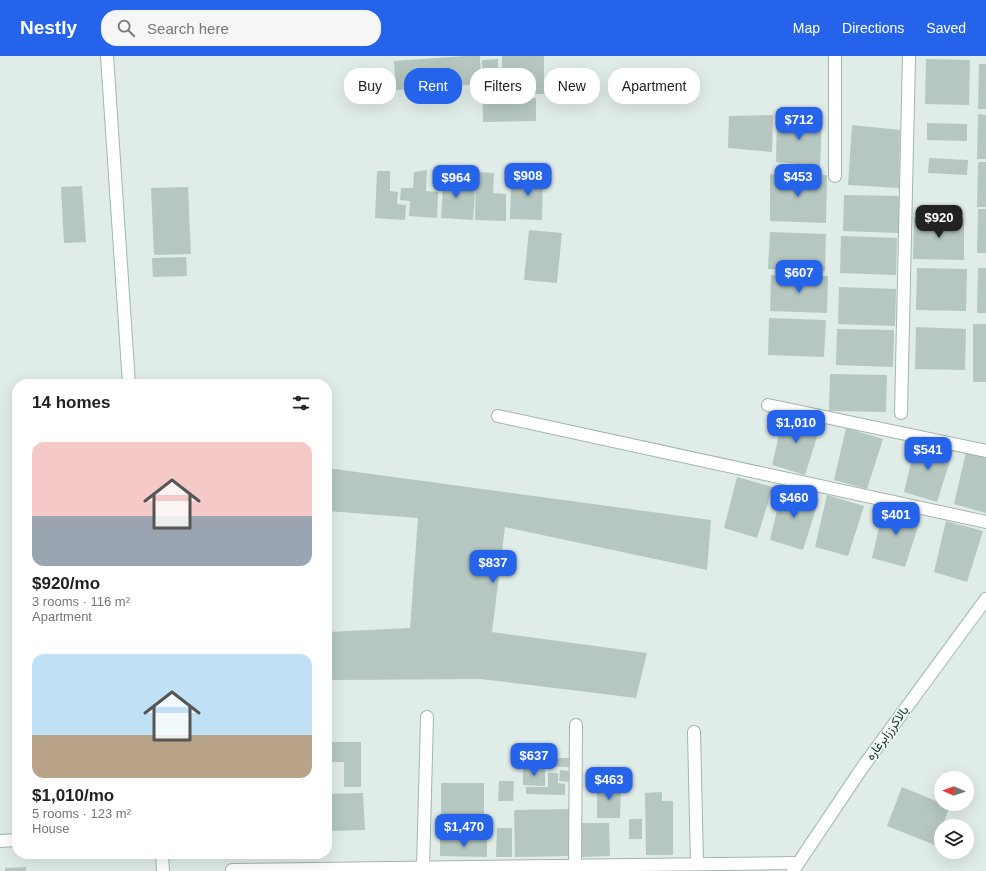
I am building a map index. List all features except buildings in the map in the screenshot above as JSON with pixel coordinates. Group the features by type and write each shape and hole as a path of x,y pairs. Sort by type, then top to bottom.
{"street":[{"path":"107,56 129,379"},
{"path":"835,56 835,176"},
{"path":"901,413 909,56"},
{"path":"768,405 986,451"},
{"path":"498,416 986,522"},
{"name":"بالاکرززابرغاره","path":"796,867 862,768 986,599"},
{"path":"423,868 426,717"},
{"path":"575,866 576,725"},
{"path":"694,732 697,864"},
{"path":"0,841 12,840"},
{"path":"162,859 163,871"},
{"path":"232,870 423,868 507,869 575,866 697,864 796,867"}]}
